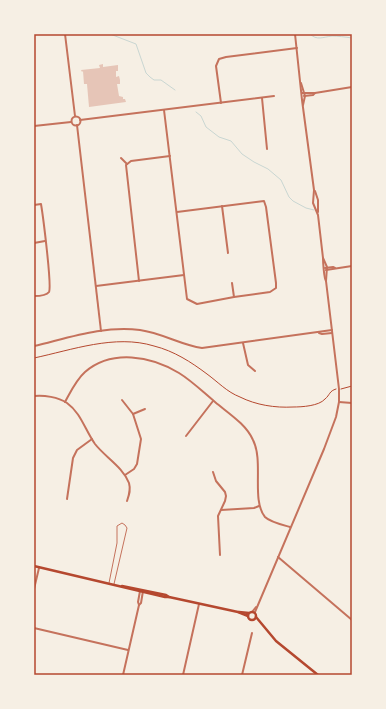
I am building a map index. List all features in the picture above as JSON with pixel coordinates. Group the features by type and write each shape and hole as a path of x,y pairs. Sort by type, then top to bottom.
{"main road":[{"path":"34,566 109,584 166,595 199,604 238,612 251,613 257,623 260,623 276,641 318,675"},
{"path":"251,613 250,619 255,618"}],"street":[{"path":"65,34 75,116 80,120 274,96"},
{"path":"296,34 314,190 313,202 318,215"},
{"path":"221,103 216,66 219,59 226,56 297,48"},
{"path":"303,95 352,87"},
{"path":"262,98 267,149"},
{"path":"164,110 187,299 197,304 270,292 276,288 264,201 177,212"},
{"path":"71,122 71,119 75,116"},
{"path":"80,120 80,123 77,126 101,331"},
{"path":"34,126 71,122 73,125 77,126"},
{"path":"127,164 131,161 170,156"},
{"path":"121,158 127,164"},
{"path":"127,164 126,168 139,281"},
{"path":"251,613 256,607 278,557 334,424 339,402 339,389 326,281 326,269 323,258 318,215 318,200 314,190"},
{"path":"34,205 41,204 50,290 46,294 34,296"},
{"path":"222,206 228,253"},
{"path":"34,243 45,241"},
{"path":"326,269 352,266"},
{"path":"96,286 184,275"},
{"path":"232,283 234,297"},
{"path":"34,346 101,331 128,329 155,333 194,347 202,348 332,332"},
{"path":"244,343 248,366 255,371"},
{"path":"65,402 74,384 88,370 113,358 123,357 149,360 171,368 188,379 214,400 246,429 254,440 258,453 260,506 266,517 290,527"},
{"path":"34,396 46,396 65,402 78,415 92,439 125,475 130,493 127,501"},
{"path":"122,400 133,414 140,434 141,445 137,464 134,469 125,475"},
{"path":"186,436 214,400"},
{"path":"339,402 352,403"},
{"path":"133,414 145,409"},
{"path":"67,499 73,458 77,450 92,439"},
{"path":"213,472 216,481 225,492 225,501 218,516 220,555"},
{"path":"220,510 254,508 260,506"},
{"path":"278,557 352,620"},
{"path":"34,589 39,568"},
{"path":"123,675 139,605 141,603 142,591"},
{"path":"182,675 199,604"},
{"path":"34,628 128,650"},
{"path":"242,675 252,633"}],"lane":[{"path":"109,584 117,543 117,526 124,524 127,528 115,585"}],"path":[{"path":"34,358 111,342 153,345 187,360 232,393 246,400 280,407 303,406 321,402 331,391 352,386"}],"building":[{"path":"103,64 103,67 118,65 116,77 119,76 120,80 120,84 117,84 119,96 123,97 126,102 89,107 87,84 84,84 83,71 82,72 81,70 100,68 99,65"}],"waterway":[{"path":"110,34 136,44 146,73 154,80 161,80 175,90"},
{"path":"310,34 318,38 332,36 352,38"},
{"path":"196,112 201,116 206,127 219,137 231,141 242,154 268,169 281,180 289,197 293,201 306,208 314,210"}]}
